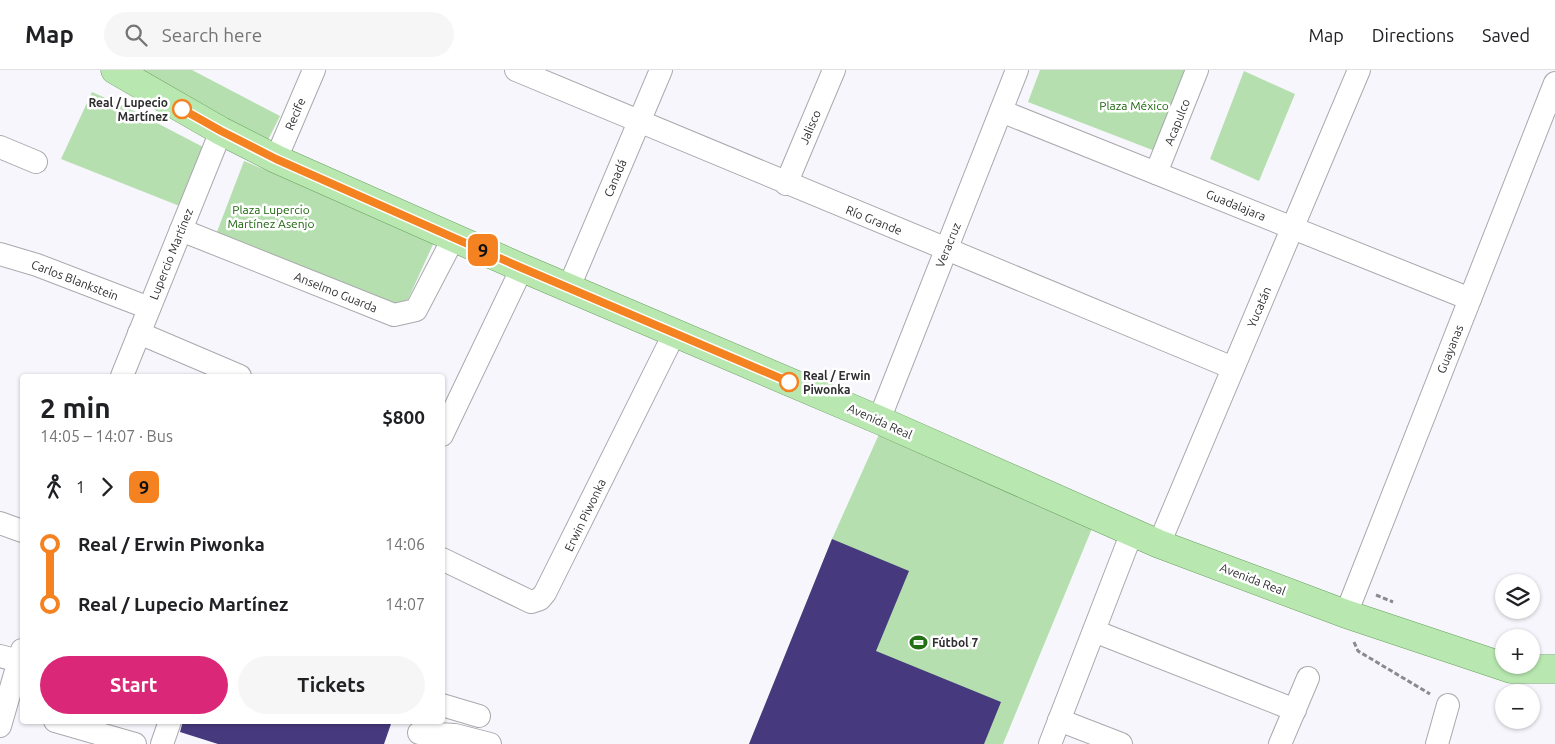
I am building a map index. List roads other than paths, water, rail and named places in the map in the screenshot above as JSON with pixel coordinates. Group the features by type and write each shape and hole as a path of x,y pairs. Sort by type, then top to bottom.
{"main road":[{"name":"Avenida Real","path":"115,70 221,131 276,159 454,236 522,268 878,420 1158,544 1348,624 1511,669 1555,669"}],"street":[{"name":"Recife","path":"276,159 314,70"},
{"name":"Río Grande","path":"516,70 786,184 1233,368"},
{"name":"Canadá","path":"570,287 661,70"},
{"name":"Jalisco","path":"786,184 834,70"},
{"name":"Veracruz","path":"878,420 1018,70"},
{"name":"Acapulco","path":"1156,173 1197,70"},
{"name":"Yucatán","path":"1158,544 1359,70"},
{"name":"Guayanas","path":"1348,624 1470,299 1555,83"},
{"name":"Guadalajara","path":"1001,111 1470,299"},
{"name":"Lupercio Martínez","path":"123,374 221,131"},
{"path":"0,147 36,162"},
{"name":"Anselmo Guarda","path":"181,230 394,316 416,310 454,236"},
{"name":"Carlos Blankstein","path":"0,254 37,265 150,308"},
{"path":"445,429 522,268"},
{"name":"Erwin Piwonka","path":"445,560 531,602 540,599 545,593 675,332"},
{"path":"139,333 235,374"},
{"path":"0,524 20,530"},
{"path":"1050,744 1132,532"},
{"path":"1094,631 1295,710"},
{"path":"9,715 14,656"},
{"path":"1280,744 1308,678"},
{"path":"1437,744 1448,705"},
{"path":"445,706 480,716"},
{"path":"1059,720 1121,744"},
{"path":"65,724 134,744"},
{"path":"162,744 169,724"},
{"path":"419,733 455,735 490,744"}],"place":[{"name":"Real / Lupecio Martínez","path":"182,109"},
{"name":"Real / Erwin Piwonka","path":"789,382"},
{"name":"Fútbol 7","path":"918,642"}],"park label":[{"name":"Plaza México","path":"1134,105"},
{"name":"Plaza Lupercio Martínez Asenjo","path":"271,216"}]}
